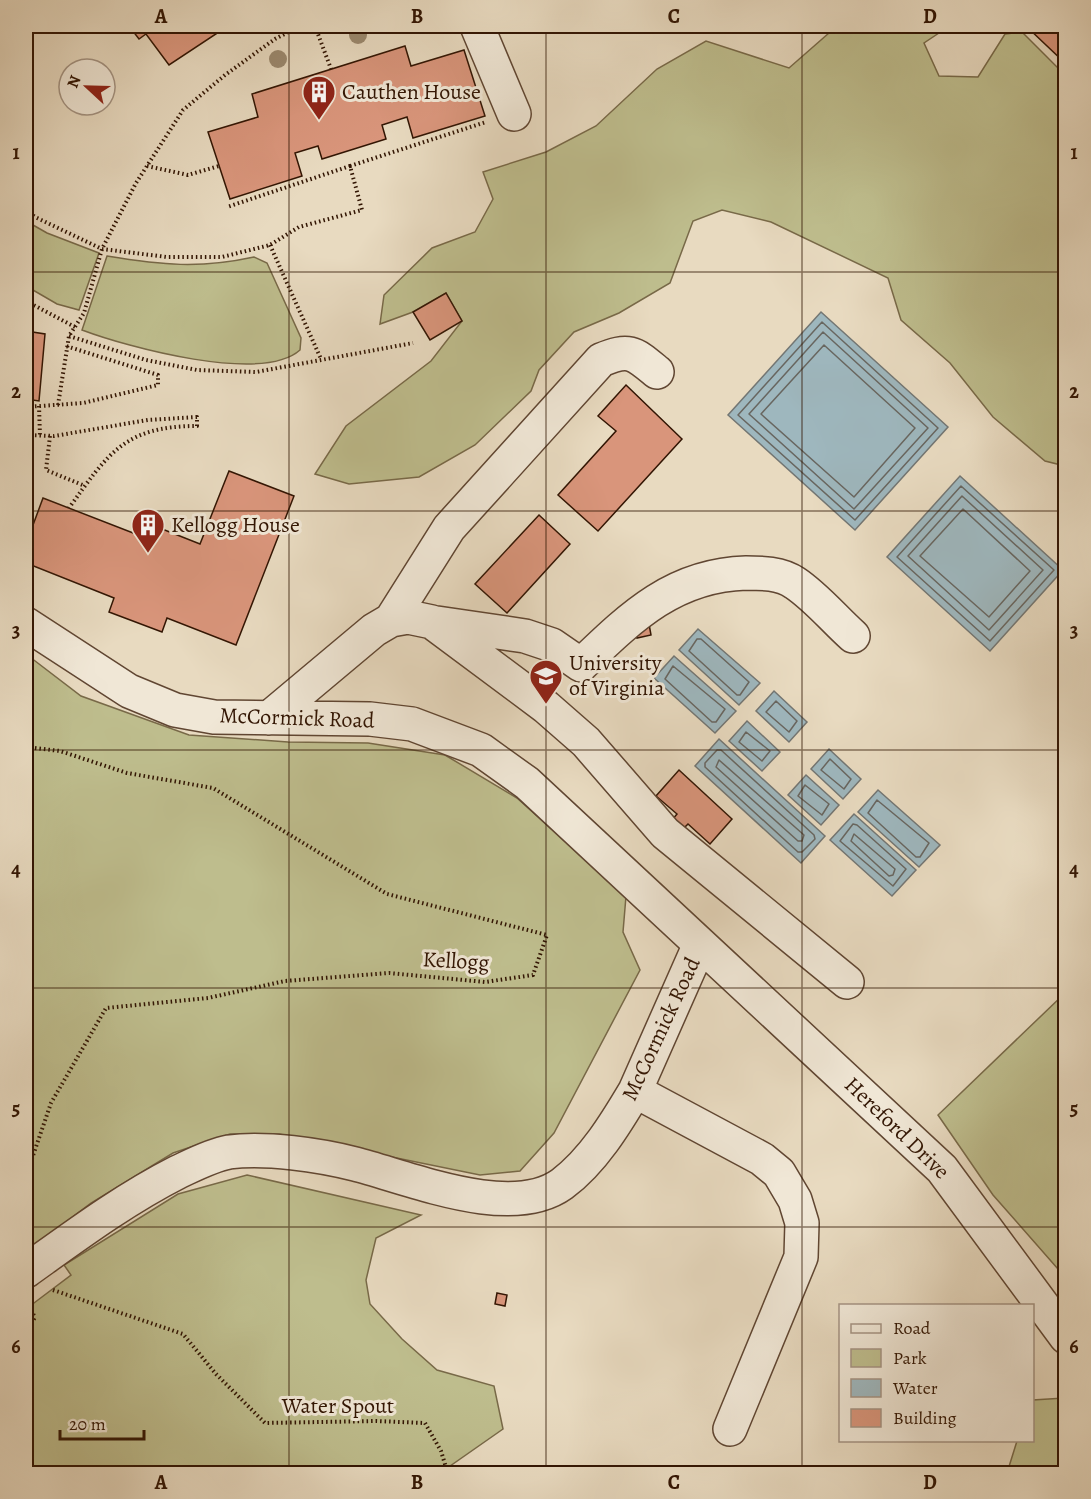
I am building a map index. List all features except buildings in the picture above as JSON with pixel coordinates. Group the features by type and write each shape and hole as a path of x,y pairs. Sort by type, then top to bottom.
{"street":[{"path":"477,26 514,114"},
{"path":"391,620 449,528 601,360 620,352 636,354 657,372"},
{"path":"269,718 374,630 391,620 408,617 525,636 552,645 581,665 632,616 664,595 694,582 734,573 766,573 794,582 853,636"},
{"path":"432,622 546,706 586,742 665,833 847,982"},
{"name":"McCormick Road","path":"26,624 129,691 175,710 214,717 370,719 412,724 481,750 527,783 700,944 635,1091 589,1158 562,1184 543,1193 508,1198 447,1192 354,1164 273,1151 228,1152 191,1166 136,1193 37,1280"},
{"name":"Hereford Drive","path":"700,944 942,1169 1065,1337"},
{"path":"635,1091 762,1159 779,1173 795,1200 800,1215 801,1257 730,1429"}],"path":[{"path":"58,405 69,336 84,313 102,249 147,166 183,110 225,75 275,39 300,26"},
{"path":"315,26 331,69"},
{"path":"227,207 514,114"},
{"path":"147,166 188,175 219,166"},
{"path":"26,210 35,217 102,249 167,257 222,257 270,245 299,227 362,210 350,166"},
{"path":"270,245 321,359"},
{"path":"26,301 75,327"},
{"path":"69,336 146,360 197,370 256,372 413,343"},
{"path":"26,407 83,403 158,386 158,375 66,346"},
{"path":"39,406 40,436"},
{"path":"26,435 50,436 148,420 196,417 197,426 154,430 123,442 102,462 69,508"},
{"path":"50,436 46,470 85,486"},
{"name":"Kellogg","path":"26,747 60,751 127,773 213,788 387,894 547,935 533,975 485,982 389,973 285,981 208,998 106,1008 51,1103 26,1176"},
{"name":"Water Spout","path":"37,1280 183,1334 216,1374 265,1423 376,1421 424,1423 441,1451 448,1473"},
{"path":"26,1303 35,1317 26,1335"}],"green space":[{"path":"837,26 937,26 942,31 924,43 939,76 978,77 1005,34 1022,32 1065,75 1065,466 1045,461 993,417 950,363 901,320 888,278 771,222 722,210 693,221 670,283 619,313 574,332 539,370 531,391 475,445 419,477 349,484 315,474 346,426 431,361 462,321 446,293 413,312 380,324 384,295 432,248 475,232 493,199 483,172 546,152 596,126 657,69 706,41 789,68"},
{"path":"26,221 47,233 99,253 79,310 57,304 26,286"},
{"path":"107,256 145,262 180,264 216,263 254,257 267,263 301,338 300,350 282,360 256,364 226,363 161,353 82,330"},
{"path":"26,654 81,696 189,735 288,742 368,743 445,755 517,798 626,896 623,932 640,970 554,1133 520,1171 480,1175 279,1134 230,1134 173,1153 91,1203 26,1252"},
{"path":"1065,993 1065,1277 993,1195 938,1115"},
{"path":"247,1175 421,1215 376,1238 366,1280 370,1304 402,1339 437,1370 494,1386 503,1429 440,1473 26,1473 26,1309 71,1275 64,1265 178,1194"},
{"path":"1064,1398 1065,1473 1007,1473 1017,1442 1034,1442 1034,1400"}],"water":[{"path":"821,312 948,427 855,530 728,415"},
{"path":"960,476 1063,570 990,651 887,557"},
{"path":"698,629 760,683 739,705 679,650"},
{"path":"674,656 736,711 715,733 654,678"},
{"path":"774,691 807,722 789,742 756,711"},
{"path":"747,721 780,752 762,771 729,741"},
{"path":"719,739 825,836 801,863 695,766"},
{"path":"829,749 861,779 843,799 811,769"},
{"path":"806,775 839,805 821,825 788,795"},
{"path":"878,790 940,845 919,867 858,812"},
{"path":"854,814 916,870 892,896 830,840"}],"place":[{"name":"Cauthen House","path":"319,121"},
{"name":"Kellogg House","path":"148,554"},
{"name":"University of Virginia","path":"546,705"}]}
